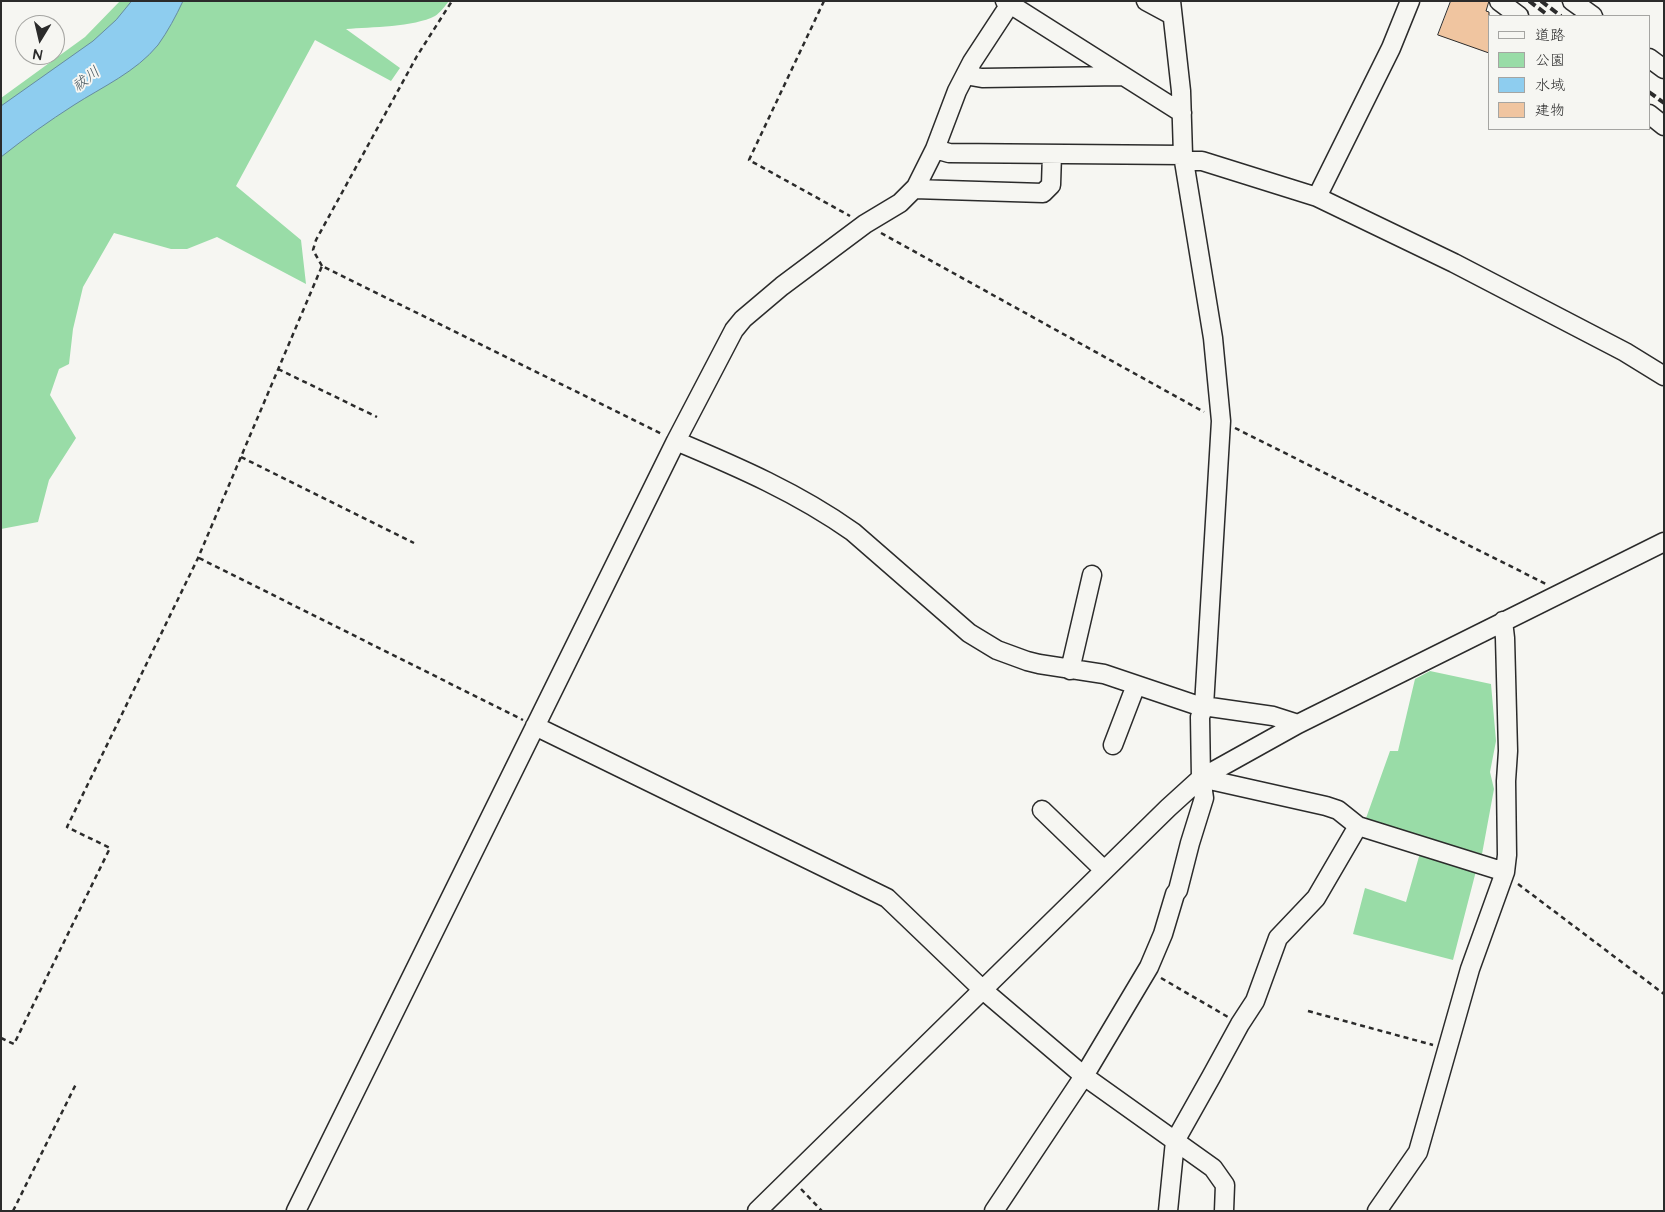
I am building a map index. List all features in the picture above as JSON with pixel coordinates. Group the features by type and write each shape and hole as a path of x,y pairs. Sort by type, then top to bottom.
{"street":[{"path":"994,1211 1084,1076 1147,970 1163,934 1175,894 1178,890 1204,798 1201,778 1200,717 1204,706 1221,421 1213,338 1184,158 1181,91 1171,8 1146,1"},
{"path":"1317,196 1391,48 1410,1"},
{"path":"1499,1 1518,15"},
{"path":"1572,1 1591,15"},
{"path":"296,1211 676,441 734,330 743,319 782,286 865,224 900,203 914,189 935,149 965,75 1009,2 1182,113"},
{"path":"1650,59 1664,69"},
{"path":"965,75 982,78 1122,76"},
{"path":"1650,115 1664,126"},
{"path":"935,149 949,153 1184,158 1202,161 1317,196 1454,263 1625,352 1664,376"},
{"path":"914,189 1043,193 1051,185 1052,154"},
{"path":"676,441 788,491 838,522 853,532 969,632 997,650 1027,661 1070,670 1104,674 1196,705 1274,716 1298,724"},
{"path":"757,1211 1104,870 1201,778 1298,724 1664,542"},
{"path":"1070,670 1092,575"},
{"path":"1377,1211 1418,1152 1470,969 1504,874 1508,855 1506,781 1508,751 1503,621"},
{"path":"1113,745 1136,685"},
{"path":"535,726 887,898 983,990 1084,1076 1213,1168 1225,1185 1224,1211"},
{"path":"1201,778 1326,806 1338,810 1358,826 1504,874"},
{"path":"1042,810 1104,870"},
{"path":"1168,1211 1175,1141 1240,1024 1255,1001 1278,938 1316,898 1358,826"}],"path":[{"path":"452,1 417,56 316,240 313,250 322,266 676,441"},
{"path":"824,1 749,160 1221,421 1562,593"},
{"path":"1,1038 14,1044 110,848 66,827 198,558 322,266"},
{"path":"278,369 377,417"},
{"path":"241,457 414,543"},
{"path":"198,558 535,726"},
{"path":"1504,874 1664,994"},
{"path":"1147,970 1240,1024"},
{"path":"1308,1011 1447,1049"},
{"path":"13,1211 76,1084"},
{"path":"790,1178 822,1211"}],"green space":[{"path":"120,1 449,1 437,15 426,20 392,26 346,29 400,68 391,81 315,40 236,186 301,240 306,284 217,237 187,249 171,249 114,233 83,287 73,329 69,364 59,369 50,395 76,438 49,480 38,522 1,529 1,98 46,65 65,65 65,52 85,37"},
{"path":"1430,671 1491,684 1496,741 1490,772 1494,789 1482,854 1365,821 1390,751 1398,751 1415,679"},
{"path":"1420,853 1476,871 1453,960 1353,934 1365,888 1406,902"}],"water":[{"name":"祓川","path":"132,1 183,1 158,45 140,63 55,117 1,157 1,106 59,65 65,65 65,61 93,41 116,20"}],"building":[{"path":"1451,1 1489,1 1486,11 1489,12 1488,53 1438,35"}],"railway":[{"path":"1529,1 1545,13"},
{"path":"1541,1 1560,15"},
{"path":"1650,93 1664,103"}]}
